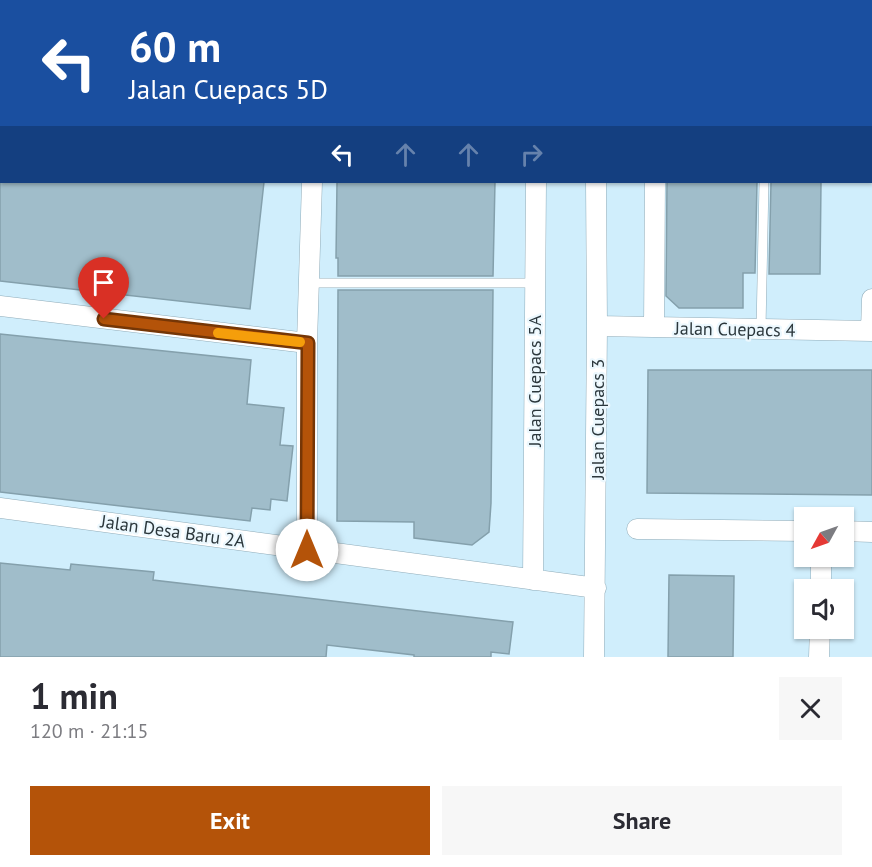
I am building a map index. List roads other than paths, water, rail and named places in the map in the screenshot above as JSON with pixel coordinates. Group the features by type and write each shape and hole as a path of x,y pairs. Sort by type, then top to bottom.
{"street":[{"path":"307,550 308,343 312,183"},
{"name":"Jalan Cuepacs 5A","path":"532,580 536,183"},
{"name":"Jalan Cuepacs 3","path":"594,657 596,183"},
{"path":"654,327 655,183"},
{"path":"872,299 872,331"},
{"path":"0,306 308,343"},
{"name":"Jalan Cuepacs 4","path":"597,326 872,331"},
{"name":"Jalan Desa Baru 2A","path":"0,508 596,588"},
{"path":"638,529 794,531"},
{"path":"854,531 872,532"},
{"path":"819,657 820,639"}],"lane":[{"path":"761,329 764,183"},
{"path":"310,283 534,283"}]}
